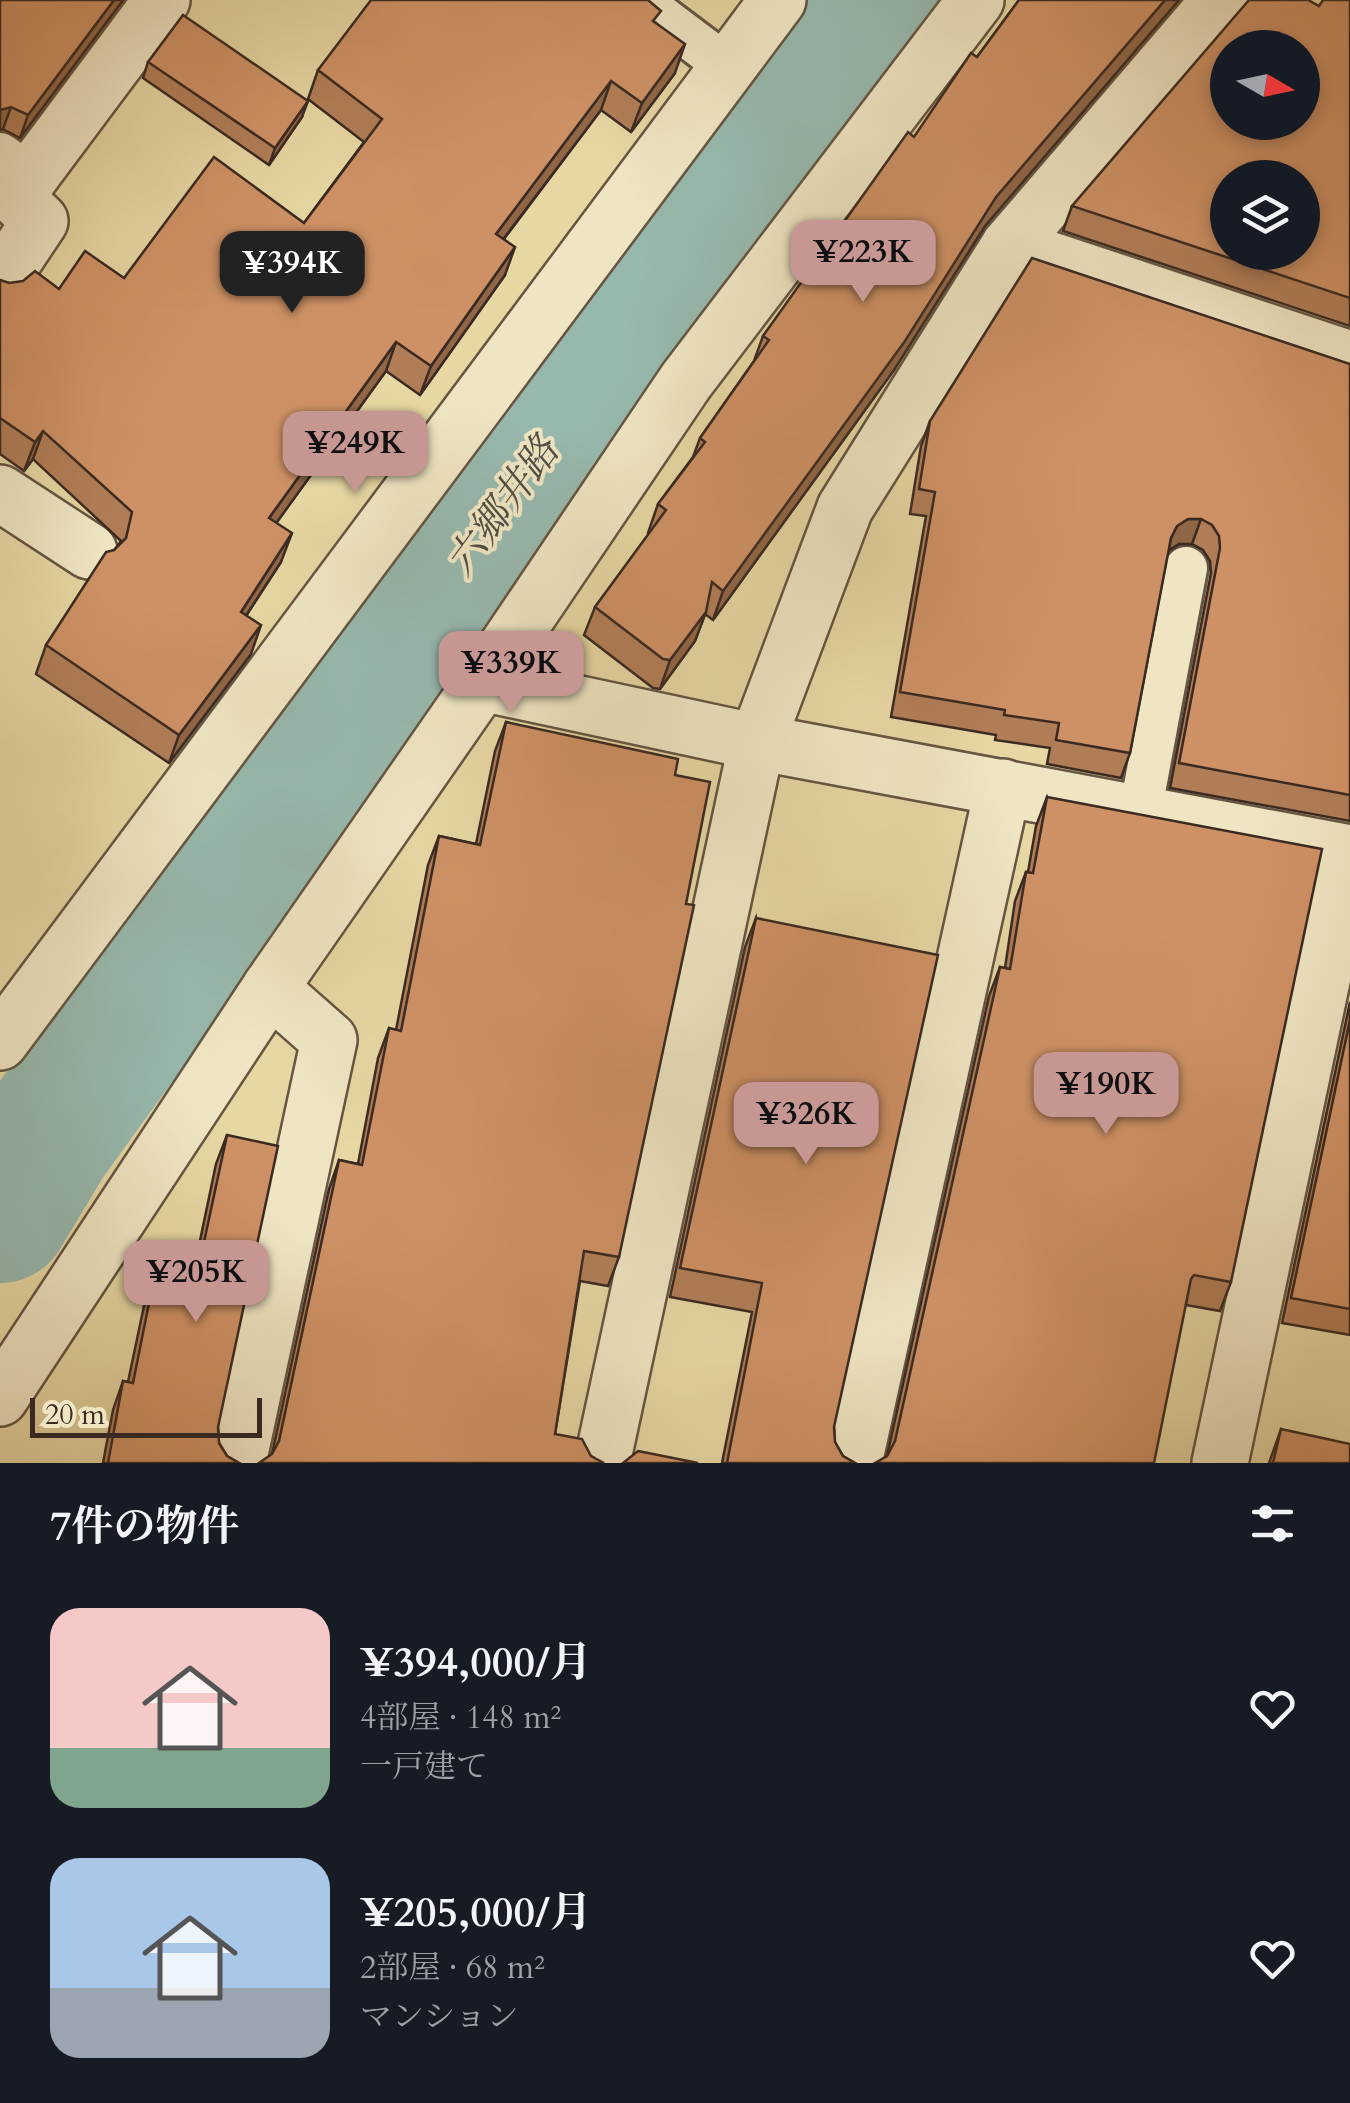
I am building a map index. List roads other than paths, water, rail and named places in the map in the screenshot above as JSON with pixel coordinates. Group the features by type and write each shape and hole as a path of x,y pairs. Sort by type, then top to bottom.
{"street":[{"path":"0,281 40,222 16,197 16,165 162,0"},
{"path":"0,1042 778,0"},
{"path":"0,1398 270,988 686,381 976,0"},
{"path":"602,1463 757,742 846,508 1009,246 1220,0"},
{"path":"1009,246 1350,358"},
{"path":"0,493 89,550"},
{"path":"482,683 757,742 1350,853 1220,1463"},
{"path":"854,1463 1003,787"},
{"path":"238,1463 329,1040 270,988"}],"lane":[{"path":"639,0 728,67"},
{"path":"1140,814 1186,568"}],"waterway":[{"name":"六郷井路","path":"0,1213 45,1138 872,0"},
{"path":"0,1116 45,1138"}]}
